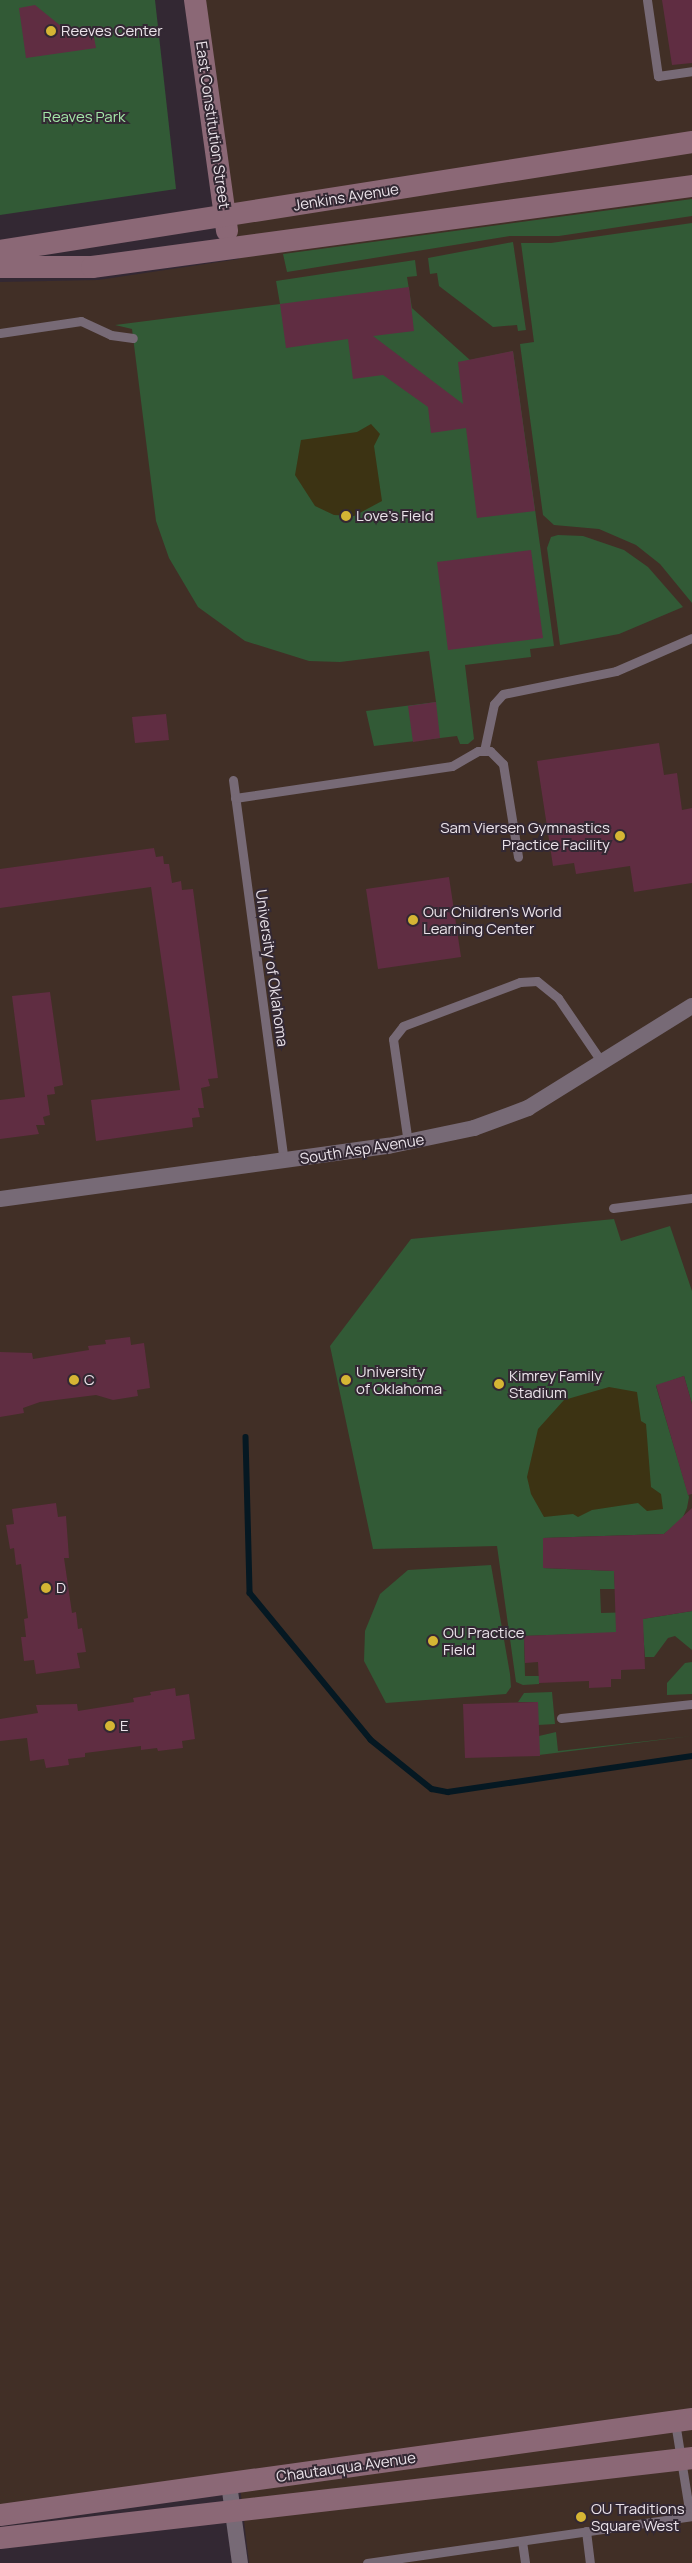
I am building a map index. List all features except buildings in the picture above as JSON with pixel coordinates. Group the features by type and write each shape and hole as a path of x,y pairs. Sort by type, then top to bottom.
{"street":[{"name":"East Constitution Street","path":"195,0 230,249"},
{"name":"Jenkins Avenue","path":"0,251 692,142"},
{"path":"0,267 92,267 692,186"},
{"name":"South Asp Avenue","path":"0,1199 408,1143 474,1128 528,1108 692,1006"},
{"name":"Chautauqua Avenue","path":"0,2515 683,2420"},
{"name":"Chautauqua Avenue","path":"0,2538 686,2459"},
{"path":"229,2484 240,2563"}],"lane":[{"path":"647,0 658,76 692,71"},
{"path":"0,333 81,321 111,335 133,338"},
{"path":"235,798 452,766 484,750 491,734 494,704 503,694 616,670 692,638"},
{"path":"484,750 496,754 503,764 518,857"},
{"name":"University of Oklahoma","path":"233,780 284,1161"},
{"path":"408,1143 393,1039 403,1026 520,982 537,981 558,998 601,1061"},
{"path":"613,1208 692,1198"},
{"path":"562,1718 692,1704"},
{"path":"367,2563 691,2516 683,2420"},
{"path":"586,2532 590,2563"},
{"path":"522,2541 525,2563"}],"shaded area":[{"name":"University of Oklahoma","path":"204,0 692,0 692,2563 249,2563 239,2478 0,2513 0,282 98,280 239,259"}],"green space":[{"name":"Reaves Park","path":"0,0 155,0 176,189 0,215"},
{"path":"692,199 692,216 559,236 510,236 287,272 283,254"},
{"path":"692,223 692,603 660,564 636,545 599,529 554,525 543,515 520,344 534,342 521,243 551,243"},
{"path":"513,242 526,330 518,331 517,325 493,327 439,286 437,273 430,274 428,258"},
{"name":"Love's Field","path":"415,260 417,276 407,277 412,308 470,360 513,351 554,646 530,649 531,657 465,665 474,739 468,744 460,744 457,736 374,746 366,711 436,702 429,651 340,662 309,661 245,641 198,607 169,558 156,521 132,329 115,325 280,304 276,281"},
{"path":"558,535 583,536 624,550 648,567 683,607 619,634 560,645 547,548 551,537"},
{"name":"Kimrey Family Stadium","path":"614,1219 621,1241 670,1226 692,1291 692,1404 684,1376 656,1386 689,1497 687,1508 682,1519 664,1534 544,1538 543,1568 614,1571 615,1589 600,1589 601,1613 636,1612 636,1620 692,1611 692,1650 675,1636 668,1638 654,1657 645,1657 643,1632 524,1636 525,1676 539,1676 539,1684 523,1685 516,1682 497,1546 373,1549 330,1346 411,1239"},
{"name":"OU Practice Field","path":"491,1565 510,1674 511,1687 506,1694 386,1703 364,1661 365,1631 380,1594 408,1570"},
{"path":"692,1662 692,1694 667,1695 667,1683 685,1663"},
{"path":"552,1692 555,1724 538,1725 538,1702 518,1702 524,1693"},
{"path":"556,1732 558,1751 692,1736 539,1755 539,1736"}],"sand":[{"path":"371,424 380,434 374,446 382,501 354,516 334,515 315,506 295,475 301,440 357,432"},
{"path":"609,1387 637,1392 641,1421 646,1424 651,1487 661,1494 663,1509 647,1511 638,1503 592,1510 578,1517 573,1514 544,1517 531,1494 527,1477 538,1429 564,1400"}],"waterway":[{"path":"246,1437 250,1593 371,1740 432,1789 448,1792 692,1756"}],"place":[{"name":"Reeves Center","path":"51,31"},
{"name":"Love's Field","path":"346,516"},
{"name":"Sam Viersen Gymnastics Practice Facility","path":"620,836"},
{"name":"Our Children’s World Learning Center","path":"413,920"},
{"name":"C","path":"74,1380"},
{"name":"University of Oklahoma","path":"346,1380"},
{"name":"Kimrey Family Stadium","path":"499,1384"},
{"name":"D","path":"46,1588"},
{"name":"OU Practice Field","path":"433,1641"},
{"name":"E","path":"110,1726"},
{"name":"OU Traditions Square West","path":"581,2517"}]}
